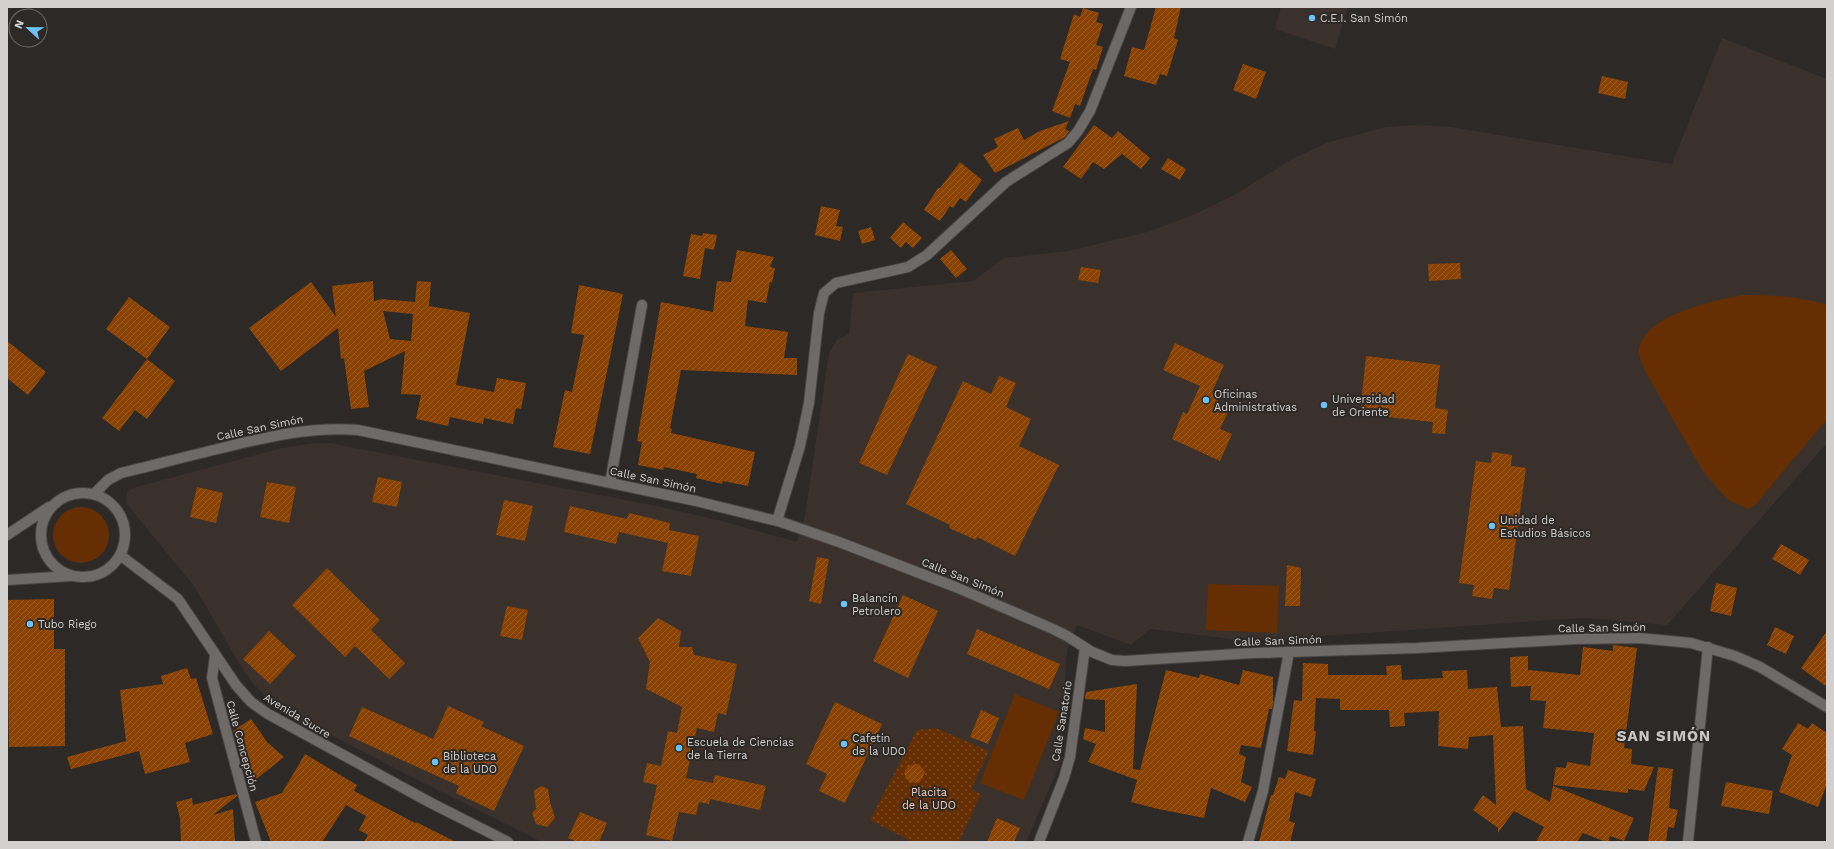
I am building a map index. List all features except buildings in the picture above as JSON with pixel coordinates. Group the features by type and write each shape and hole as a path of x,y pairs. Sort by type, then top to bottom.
{"street":[{"path":"777,521 800,446 809,403 819,313 824,293 836,283 908,267 927,255 1006,182 1068,143 1078,131 1090,111 1131,7"},
{"path":"610,483 642,305"},
{"name":"Calle San Simón","path":"94,494 108,480 121,473 281,434 339,428 358,430 610,483 777,521 839,542 958,588 1053,629 1092,652 1112,660 1125,661 1289,652 1418,648 1599,639 1639,638 1670,640 1708,647 1735,656 1760,667 1827,707"},
{"path":"7,535 64,497 74,494 94,494 112,504 123,521 124,541 120,555 110,567 102,573 92,576 7,580"},
{"path":"56,503 49,510 42,529 43,549 54,566 72,576"},
{"name":"Avenida Sucre","path":"120,555 150,576 178,599 236,685 251,702 268,714 431,803 508,842"},
{"path":"1688,842 1708,647"},
{"name":"Calle Sanatorio","path":"1039,842 1064,778 1070,757 1085,648"},
{"path":"1248,842 1263,791 1289,652"},
{"name":"Calle Concepción","path":"216,656 212,678 256,842"}],"shaded area":[{"name":"C.E.I. San Simón","path":"1281,7 1348,7 1335,49 1275,29"},
{"name":"Universidad de Oriente","path":"1722,38 1827,79 1827,443 1667,625 1587,618 1265,640 1232,639 1150,629 1131,645 1077,625 1067,650 1059,767 1026,842 542,842 400,771 281,709 270,701 251,681 242,668 194,586 126,503 127,492 133,488 282,448 316,443 329,443 657,506 722,521 797,542 805,516 829,353 837,340 849,334 853,293 973,281 1004,258 1069,251 1147,232 1193,215 1234,195 1292,159 1326,143 1386,127 1419,125 1451,127 1672,164"}],"green space":[{"path":"1743,295 1796,298 1827,305 1827,419 1755,505 1748,509 1728,500 1704,473 1646,373 1639,356 1639,350 1643,338 1653,327 1666,319 1699,305"},
{"path":"81,507 92,509 101,515 107,524 109,535 107,546 101,555 92,561 81,563 70,561 61,555 55,546 53,535 55,524 61,515 70,509"},
{"path":"1208,584 1279,586 1277,633 1206,630"},
{"path":"1015,694 1059,712 1024,800 980,783"},
{"name":"Placita de la UDO","path":"936,728 989,751 971,789 981,794 959,842 913,842 870,820 917,730"}],"place":[{"name":"C.E.I. San Simón","path":"1312,18"},
{"name":"Oficinas Administrativas","path":"1206,400"},
{"name":"Universidad de Oriente","path":"1324,405"},
{"name":"Unidad de Estudios Básicos","path":"1492,526"},
{"name":"Balancín Petrolero","path":"844,604"},
{"name":"Tubo Riego","path":"30,624"},
{"name":"Cafetín de la UDO","path":"844,744"},
{"name":"Escuela de Ciencias de la Tierra","path":"679,748"},
{"name":"Biblioteca de la UDO","path":"435,762"}],"district":[{"name":"SAN SIMÓN","path":"1664,736"}]}
